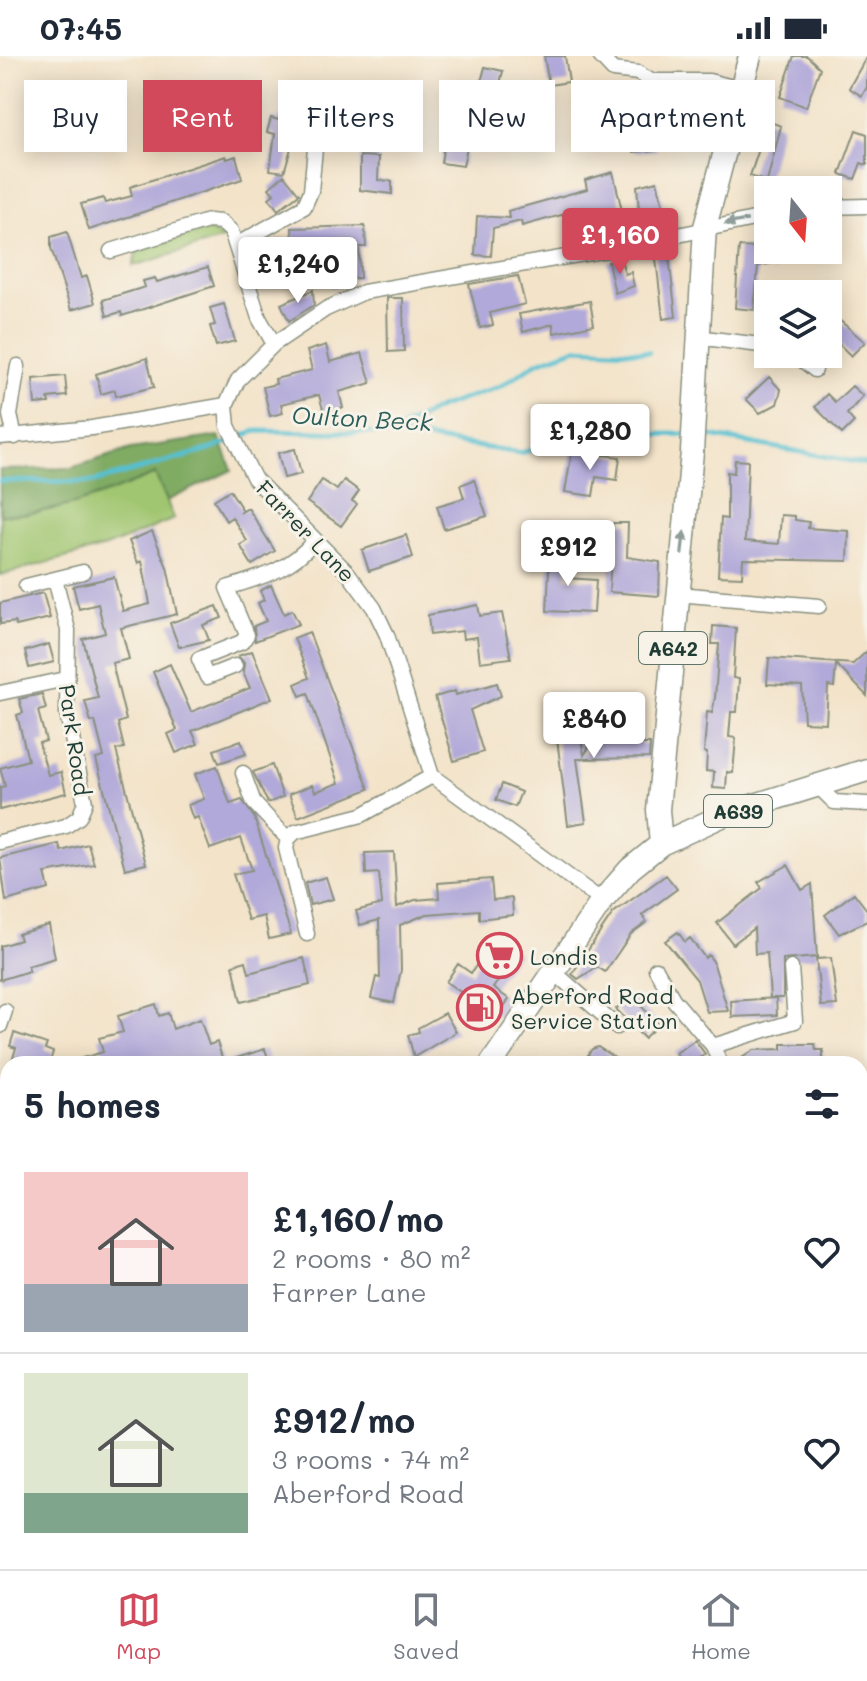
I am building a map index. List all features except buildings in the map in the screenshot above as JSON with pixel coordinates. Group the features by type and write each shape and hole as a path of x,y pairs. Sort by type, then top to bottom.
{"main road":[{"name":"A642","path":"743,80 750,56"},
{"name":"A642","path":"661,844 658,810 692,452 705,227 725,152"},
{"name":"A639","path":"661,844 715,818 867,770"},
{"path":"500,1056 602,901 630,869 661,844"}],"street":[{"path":"600,56 613,70 638,73 649,80"},
{"path":"236,245 304,207 311,191 315,152"},
{"path":"842,207 867,206"},
{"path":"18,366 7,437 226,405 238,380 274,344 326,309 364,292 607,250 754,218"},
{"path":"111,251 208,221 227,226 259,318 274,344"},
{"path":"697,337 754,344"},
{"name":"Farrer Lane","path":"226,405 228,426 241,454 275,502 358,584 381,621 432,776"},
{"path":"235,666 207,677 199,659 242,642 247,635 227,588 280,571 298,560 314,541"},
{"path":"26,586 83,572"},
{"name":"Park Road","path":"0,842 66,826 83,810 84,795 67,713 68,630 55,579"},
{"path":"677,594 819,606"},
{"path":"0,693 66,679"},
{"path":"243,773 254,803 288,839"},
{"path":"307,934 286,848 288,839 295,832 362,815 432,776 602,901"},
{"path":"818,786 834,802 867,804"},
{"path":"713,1046 795,1021 791,968"},
{"path":"656,969 673,999 713,1046 717,1056"},
{"path":"554,972 617,1027"},
{"path":"0,1026 5,1011"}],"green space":[{"path":"208,229 223,239 133,266 137,251"},
{"path":"219,436 232,470 167,501 155,474 60,508 0,515 0,470 71,468 131,449"},
{"path":"156,474 174,519 106,547 0,575 0,515 60,508"}],"waterway":[{"path":"393,432 441,407 501,386 538,362 577,348 649,352"},
{"name":"Oulton Beck","path":"0,481 94,482 212,449 255,431 391,433 520,453 586,435 685,434"},
{"name":"Oulton Beck","path":"699,434 867,464"}],"place":[{"name":"Londis","path":"499,956"},
{"name":"Aberford Road Service Station","path":"480,1008"}]}
